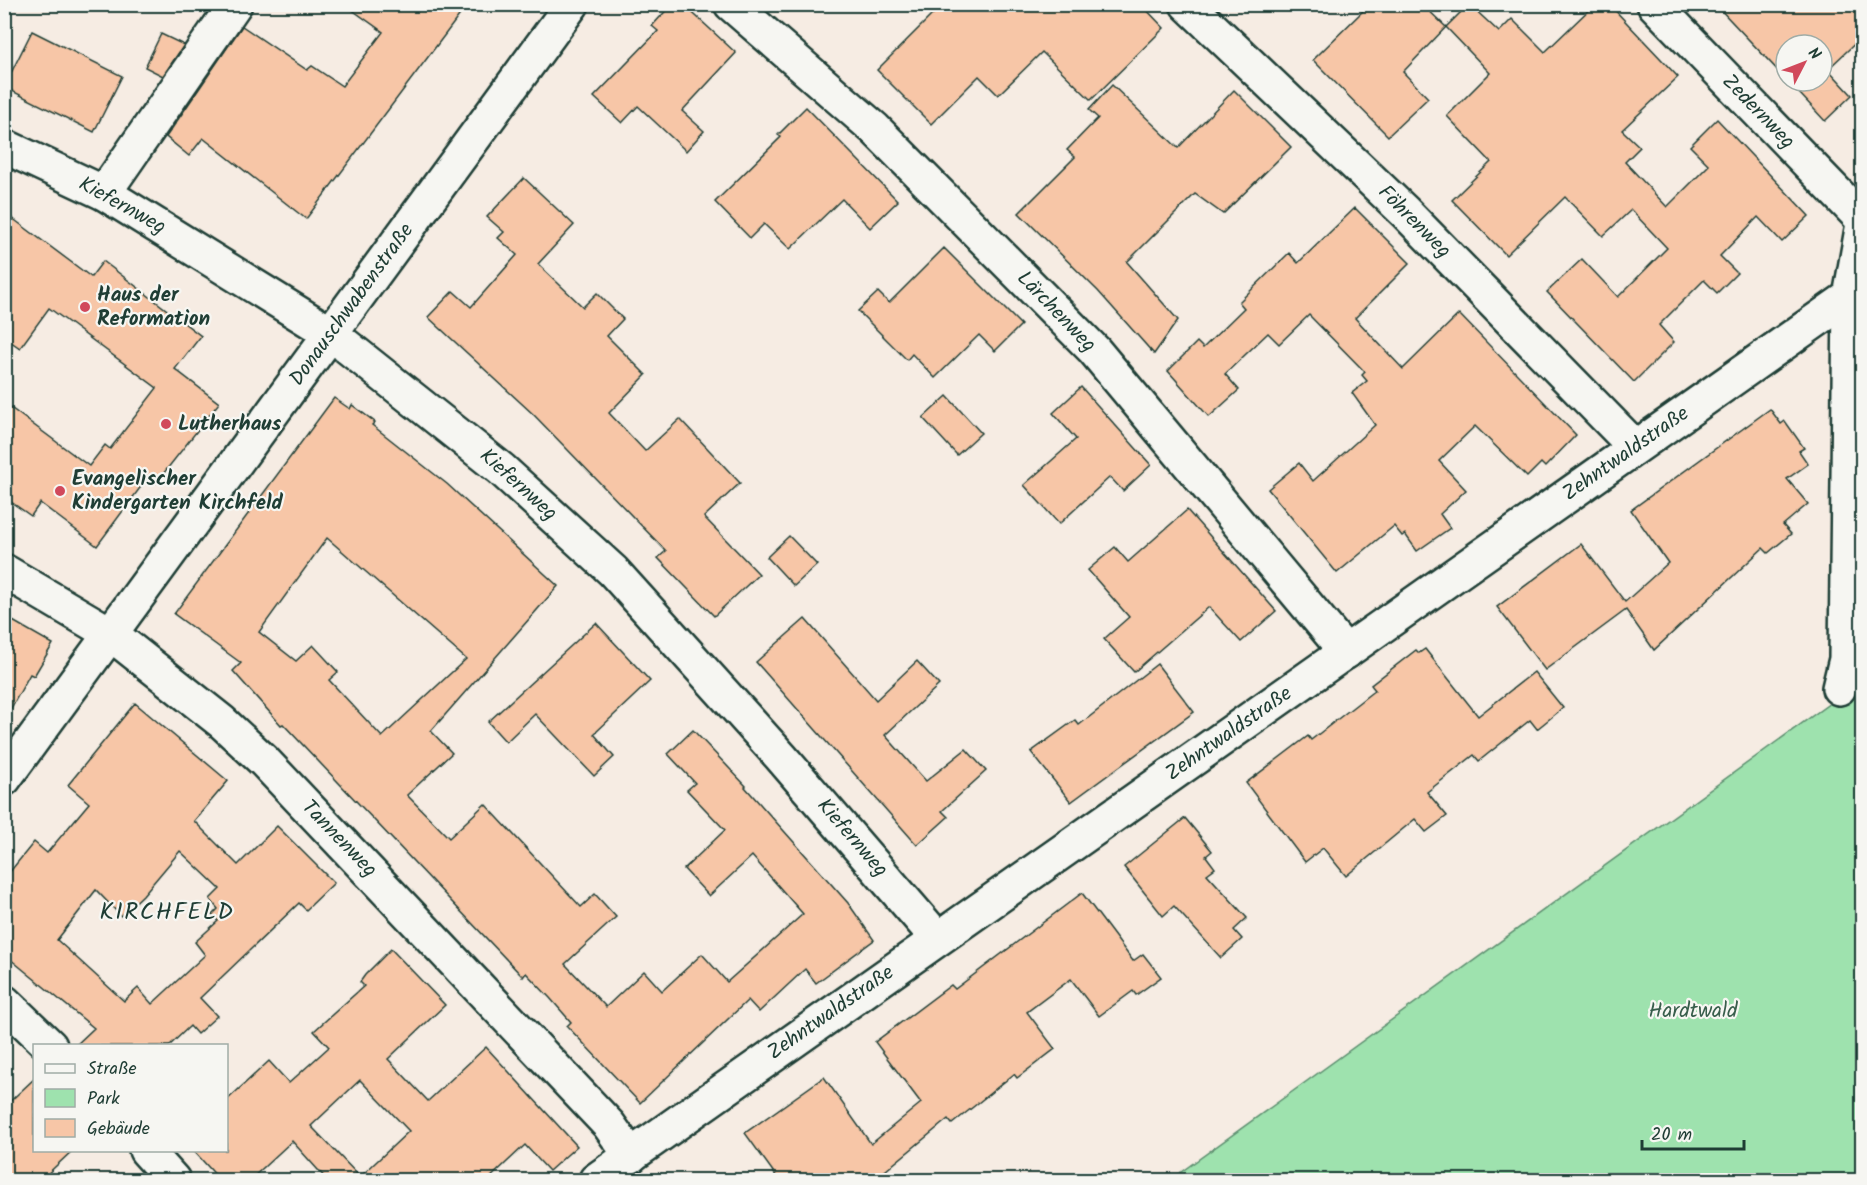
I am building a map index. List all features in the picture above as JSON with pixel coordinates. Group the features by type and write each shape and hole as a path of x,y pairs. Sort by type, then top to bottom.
{"street":[{"path":"104,193 235,4"},
{"name":"Donauschwabenstraße","path":"4,779 572,4"},
{"name":"Lärchenweg","path":"731,4 875,129 1094,350 1346,652"},
{"name":"Föhrenweg","path":"1187,4 1405,213 1635,447"},
{"name":"Zedernweg","path":"1654,4 1863,219"},
{"name":"Kiefernweg","path":"4,146 104,193 330,333 501,469 613,571 781,757 937,938"},
{"path":"1839,688 1846,658 1856,292 1863,229"},
{"name":"Zehntwaldstraße","path":"596,1180 1856,292"},
{"name":"Tannenweg","path":"4,571 111,634 222,722 264,761 609,1125 631,1156"},
{"path":"4,1002 48,1044"},
{"path":"148,1152 172,1180"}],"green space":[{"name":"Hardtwald","path":"1862,680 1862,1180 1170,1180"}],"building":[{"path":"344,4 468,4 306,219 203,138 189,156 166,137 242,26 307,70 312,66 342,86 383,32"},
{"path":"672,4 683,4 736,53 682,111 704,131 686,151 638,106 622,123 594,97 658,31 652,26"},
{"path":"943,4 1141,4 1164,28 1091,100 1042,52 998,95 979,76 931,124 877,70"},
{"path":"1370,4 1422,4 1446,27 1403,72 1428,98 1388,136 1313,60"},
{"path":"1469,4 1499,32 1512,19 1545,52 1595,4 1609,4 1678,77 1622,130 1640,147 1625,162 1667,207 1709,165 1690,146 1717,119 1809,216 1782,242 1758,217 1720,256 1737,273 1717,293 1704,280 1659,325 1674,342 1634,382 1547,292 1582,259 1618,297 1667,248 1631,210 1603,236 1565,197 1506,255 1452,200 1491,162 1447,116 1490,73 1446,27"},
{"path":"1715,4 1863,4 1863,36 1834,63 1834,33 1774,33 1774,66"},
{"path":"32,31 122,76 94,132 4,87"},
{"path":"161,34 184,45 163,76 145,67"},
{"path":"1834,76 1852,95 1825,121 1799,93 1834,93"},
{"path":"1112,85 1178,148 1234,90 1291,147 1223,214 1195,194 1127,262 1178,320 1154,354 1098,291 1019,213 1075,157 1067,150 1098,118 1089,110"},
{"path":"806,107 898,201 870,228 842,199 790,249 764,224 750,238 715,202 781,137 778,135"},
{"path":"524,178 574,225 538,264 583,307 597,293 623,319 607,336 646,375 609,413 645,451 680,419 740,483 704,517 759,574 714,616 658,558 666,551 533,414 428,317 453,291 471,307 517,255 498,238 504,232 487,217"},
{"path":"1355,208 1410,263 1355,318 1403,369 1459,314 1576,435 1545,467 1541,463 1527,477 1475,426 1439,461 1466,490 1440,514 1450,528 1417,551 1405,534 1402,536 1394,526 1337,573 1268,489 1299,463 1313,481 1375,425 1352,393 1367,381 1362,375 1365,372 1309,315 1279,344 1268,333 1225,374 1239,390 1209,417 1168,371 1197,342 1203,348 1244,308 1239,302 1289,253 1298,263"},
{"path":"4,212 91,277 103,261 201,336 175,369 219,403 156,483 148,477 97,546 40,503 31,516 4,497 4,403 89,466 105,445 110,449 157,388 49,308 20,348 4,337"},
{"path":"944,248 1021,325 995,351 979,335 935,378 912,354 907,360 858,311 878,292 889,303"},
{"path":"1081,387 1151,465 1123,491 1110,477 1059,524 1024,485 1076,439 1053,413"},
{"path":"947,396 981,433 957,455 923,418"},
{"path":"334,398 350,409 352,405 375,422 372,425 447,484 558,586 431,731 452,753 407,795 449,838 485,804 581,907 595,894 616,917 565,964 606,1007 644,971 662,991 702,954 727,982 803,914 752,856 709,896 684,869 725,830 687,790 695,783 668,754 693,730 746,786 848,903 874,940 816,983 805,969 759,1012 748,1000 640,1103 567,1026 571,1022 550,998 526,973 523,977 283,724 281,725 233,671 241,663 174,614","holes":["327,538 466,659 382,737 329,680 338,672 313,645 296,661 259,632"]},
{"path":"1770,409 1781,424 1785,421 1804,448 1799,451 1808,464 1787,479 1808,504 1783,525 1791,534 1768,553 1763,548 1654,650 1626,610 1545,670 1497,607 1581,544 1625,602 1668,563 1631,510"},
{"path":"1187,510 1276,611 1241,642 1209,607 1134,672 1104,639 1129,617 1088,570 1115,547 1128,562"},
{"path":"789,536 817,565 794,586 767,557"},
{"path":"4,616 53,644 34,676 30,674 4,721"},
{"path":"805,619 876,700 917,661 939,685 885,735 926,781 966,749 986,771 942,811 948,817 917,845 756,662"},
{"path":"596,623 650,681 594,734 614,757 594,776 535,714 506,742 488,722"},
{"path":"1425,649 1478,716 1534,672 1563,708 1537,729 1530,720 1479,761 1474,755 1427,792 1447,816 1426,832 1415,819 1346,876 1323,848 1305,862 1246,783 1308,736 1311,740 1375,690 1371,685 1416,650 1419,653"},
{"path":"1157,664 1194,712 1071,802 1031,752 1075,720 1079,725"},
{"path":"135,703 228,781 194,821 238,865 277,826 334,883 306,910 299,903 200,998 217,1016 197,1034 190,1026 171,1044 77,1044 94,1028 4,954 4,879 34,842 47,853 89,803 68,785","holes":["180,851 220,889 210,899 218,909 212,915 218,921 195,942 205,955 152,1004 138,988 124,1001 57,940 96,890 121,916 143,895"]},
{"path":"1185,818 1212,851 1206,856 1215,868 1207,874 1247,918 1234,930 1242,939 1221,958 1174,906 1163,916 1124,867"},
{"path":"1082,893 1133,961 1143,954 1161,977 1136,995 1133,991 1099,1016 1071,979 1027,1012 1055,1049 1017,1078 1014,1074 952,1124 948,1119 874,1180 779,1180 745,1133 824,1077 871,1144 921,1103 875,1042 951,985 955,989"},
{"path":"391,949 445,1005 388,1059 428,1101 486,1047 577,1146 549,1171 525,1145 488,1180 327,1180 292,1141 250,1180 220,1180 195,1152 228,1152 228,1099 269,1061 289,1083 329,1047 314,1031 364,986 360,982","holes":["360,1080 409,1131 360,1177 311,1126"]},
{"path":"33,1080 33,1152 71,1152 41,1180 4,1180 4,1107"}],"place":[{"name":"Haus der Reformation","path":"85,307"},
{"name":"Lutherhaus","path":"166,424"},
{"name":"Evangelischer Kindergarten Kirchfeld","path":"60,491"}],"district":[{"name":"KIRCHFELD","path":"167,912"}]}
